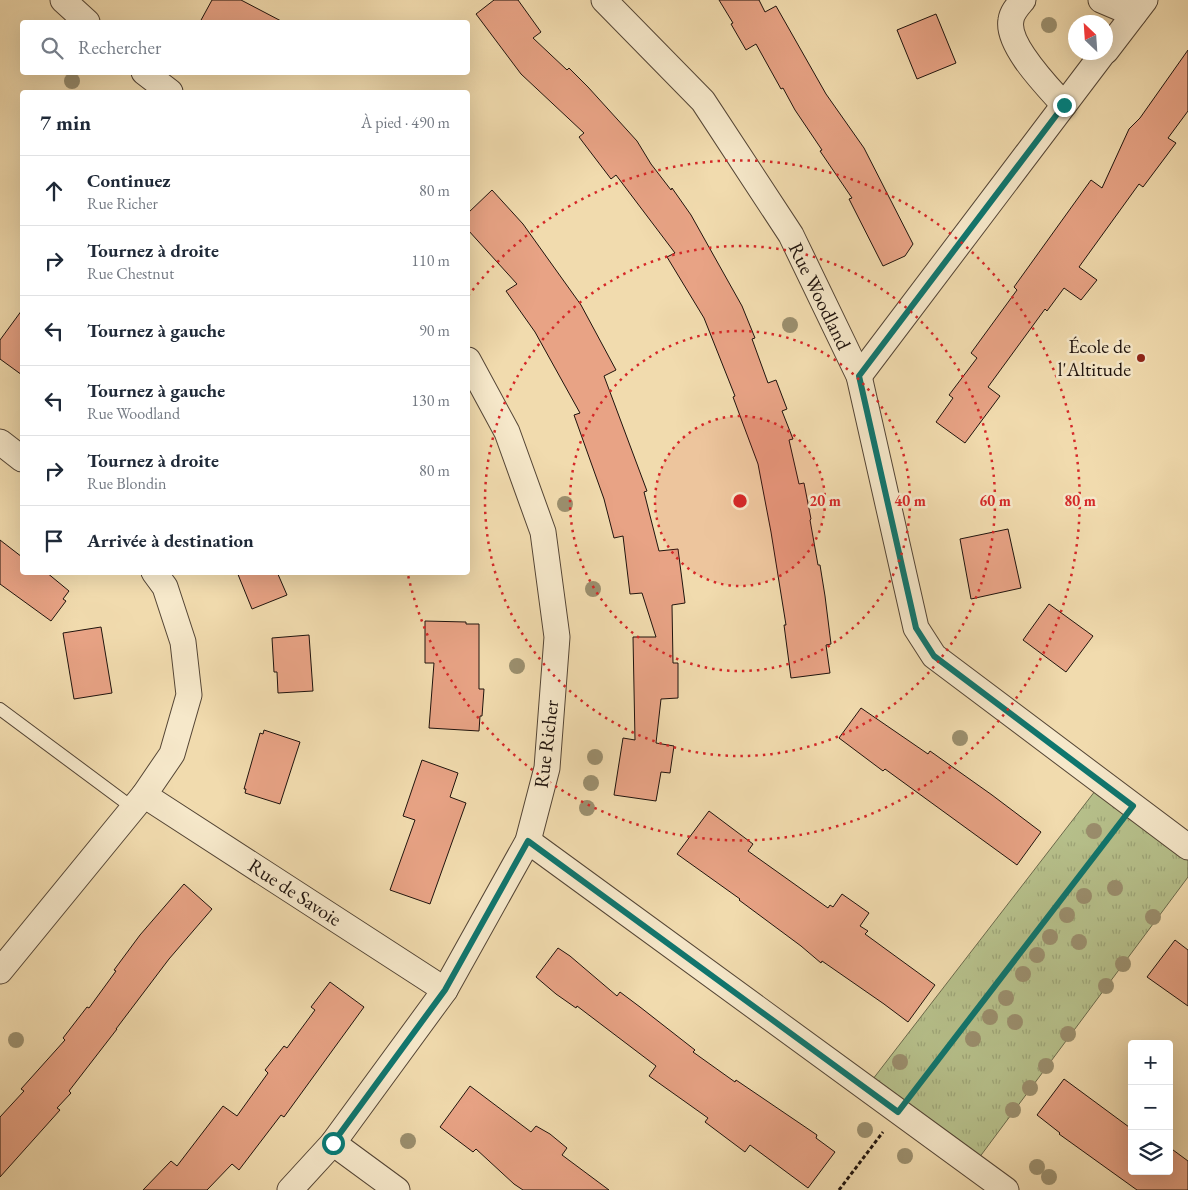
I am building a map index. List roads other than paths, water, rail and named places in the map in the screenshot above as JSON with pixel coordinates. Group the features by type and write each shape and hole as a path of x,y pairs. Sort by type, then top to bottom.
{"street":[{"path":"62,0 85,20"},
{"name":"Rue Woodland","path":"604,0 703,102 791,234 859,376 916,628 934,656 1188,847"},
{"path":"1023,0 1015,8 1011,19 1011,29 1017,46 1032,69 1064,105"},
{"path":"1101,0 1139,7 1113,41"},
{"path":"859,376 1099,60"},
{"path":"148,75 167,90"},
{"name":"Rue Richer","path":"290,1190 333,1143 445,990 528,841 547,768 557,637 543,532 507,432 470,364"},
{"path":"0,442 20,457"},
{"path":"0,971 138,801 172,754 189,695 183,642 165,587 156,575"},
{"name":"Rue de Savoie","path":"138,801 445,990"},
{"path":"528,841 1006,1190"},
{"path":"333,1143 397,1190"}],"lane":[{"path":"0,709 138,801"}],"place":[{"name":"École de l'Altitude","path":"1141,358"}]}
